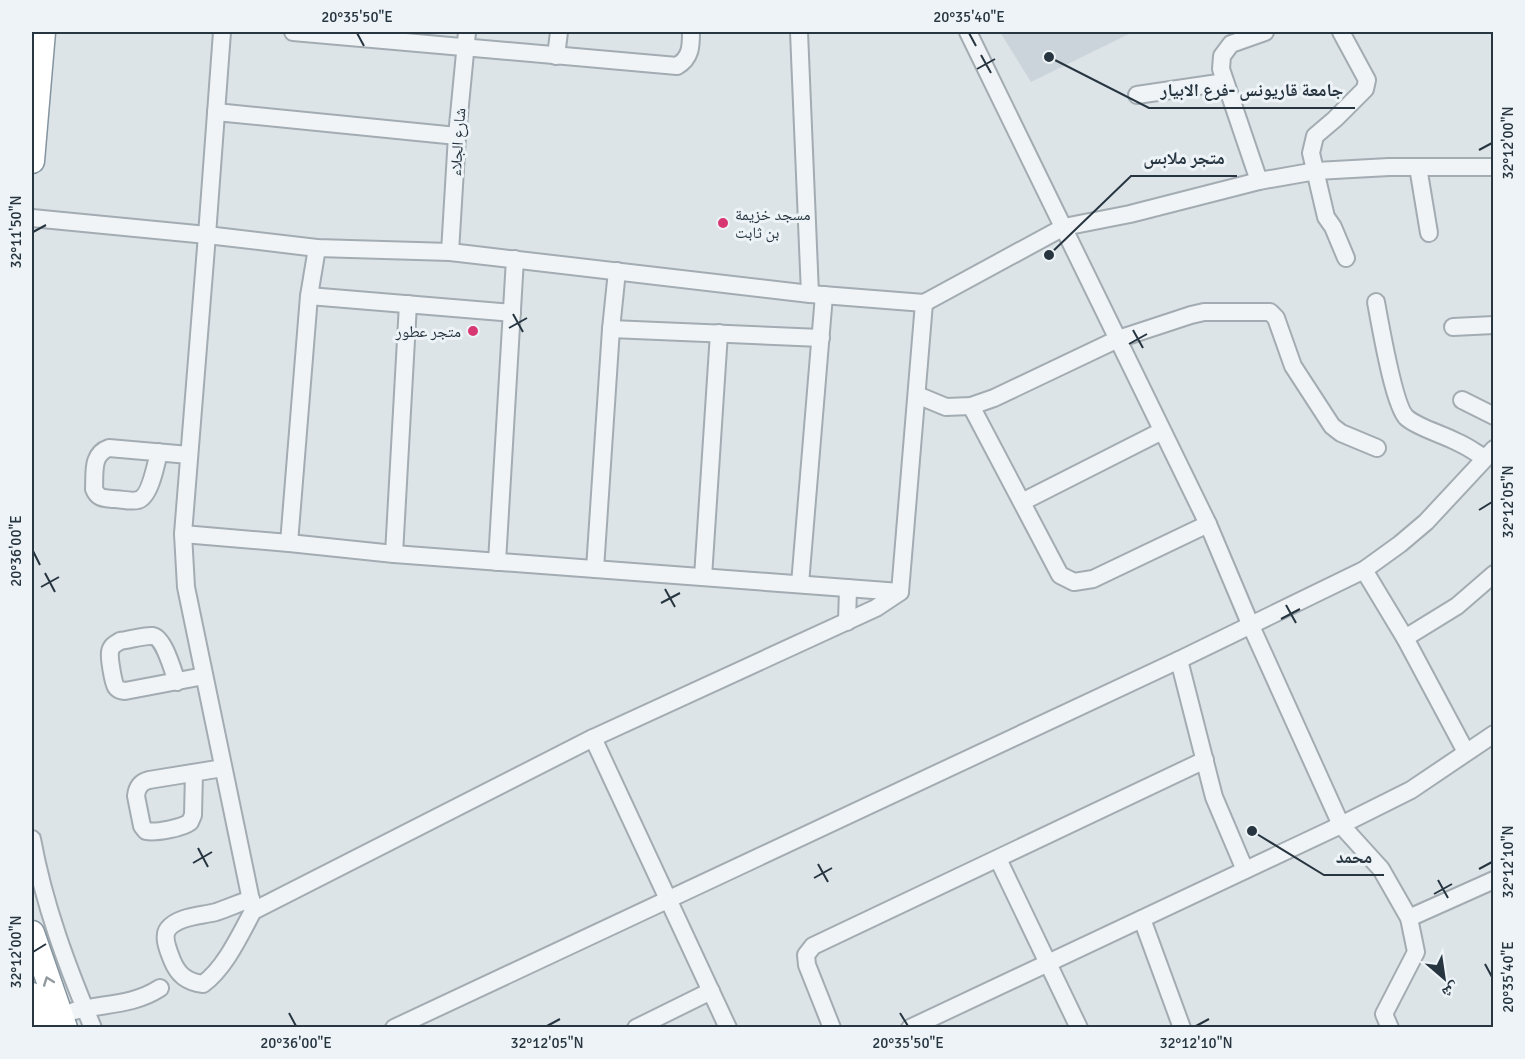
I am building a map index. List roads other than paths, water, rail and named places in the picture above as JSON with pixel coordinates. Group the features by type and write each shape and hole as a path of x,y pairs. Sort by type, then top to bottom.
{"highway":[{"path":"32,162 43,32"},
{"path":"32,933 45,1014"}],"street":[{"path":"222,32 183,534 186,588 252,905 237,942 211,978 203,984 184,979 169,952 166,936 168,928 183,919 252,905 593,738 876,608 900,592"},
{"path":"293,32 466,40 556,56 677,66 685,62 690,51 691,32"},
{"path":"556,56 559,32"},
{"path":"799,32 821,338 800,585"},
{"path":"968,32 1208,524 1251,626 1341,825 1381,869 1409,918 1416,952 1384,1014 1390,1028"},
{"path":"1260,181 1221,69 1222,56 1231,44 1265,32"},
{"path":"1341,32 1367,80 1365,89 1315,136 1311,153 1326,217 1333,226 1346,258"},
{"name":"شارع الجلاء","path":"450,252 466,40"},
{"path":"1137,95 1225,82"},
{"path":"216,112 457,136"},
{"path":"32,218 317,248 450,252 817,294 924,303 1064,227 1130,214 1260,181 1316,171 1389,167 1494,167"},
{"path":"1418,167 1429,233"},
{"path":"289,543 309,296 317,248"},
{"path":"497,562 515,259"},
{"path":"595,569 617,271"},
{"path":"309,296 512,313"},
{"path":"394,1028 425,1021 668,898 1251,626 1364,570 1400,544 1426,522 1489,454 1459,443 1404,416 1399,406 1386,355 1376,302"},
{"path":"900,592 924,303"},
{"path":"394,554 408,304"},
{"path":"917,395 946,407 970,406 994,398 1118,339 1191,315 1204,312 1270,312 1276,318 1293,366 1332,426 1341,433 1377,448"},
{"path":"1453,327 1494,325"},
{"path":"611,329 821,338"},
{"path":"703,577 719,333"},
{"path":"1462,400 1494,416"},
{"path":"970,406 1059,575 1074,582 1093,579 1208,524"},
{"path":"1022,502 1162,431"},
{"path":"159,453 189,455"},
{"path":"183,534 394,554 900,592"},
{"path":"1364,570 1405,638 1466,752"},
{"path":"1405,638 1457,606 1494,574"},
{"path":"847,621 848,588"},
{"path":"1179,660 1214,797 1245,870"},
{"path":"177,682 204,676"},
{"path":"910,1028 1411,790 1494,734"},
{"path":"593,738 729,1028"},
{"path":"832,1028 807,965 806,955 813,946 1205,760"},
{"path":"194,773 223,768"},
{"path":"32,839 44,896 56,934 93,1028"},
{"path":"998,859 1079,1028"},
{"path":"1409,918 1494,880"},
{"path":"1142,919 1182,1028"},
{"path":"45,1014 137,1000 160,988"},
{"path":"636,1028 711,991"}],"place":[{"name":"جامعة قاريونس -فرع الابيار","path":"1049,57"},
{"name":"مسجد خزيمة بن ثابت","path":"723,223"},
{"name":"متجر ملابس","path":"1049,255"},
{"name":"متجر عطور","path":"473,331"},
{"name":"محمد","path":"1252,831"}]}
